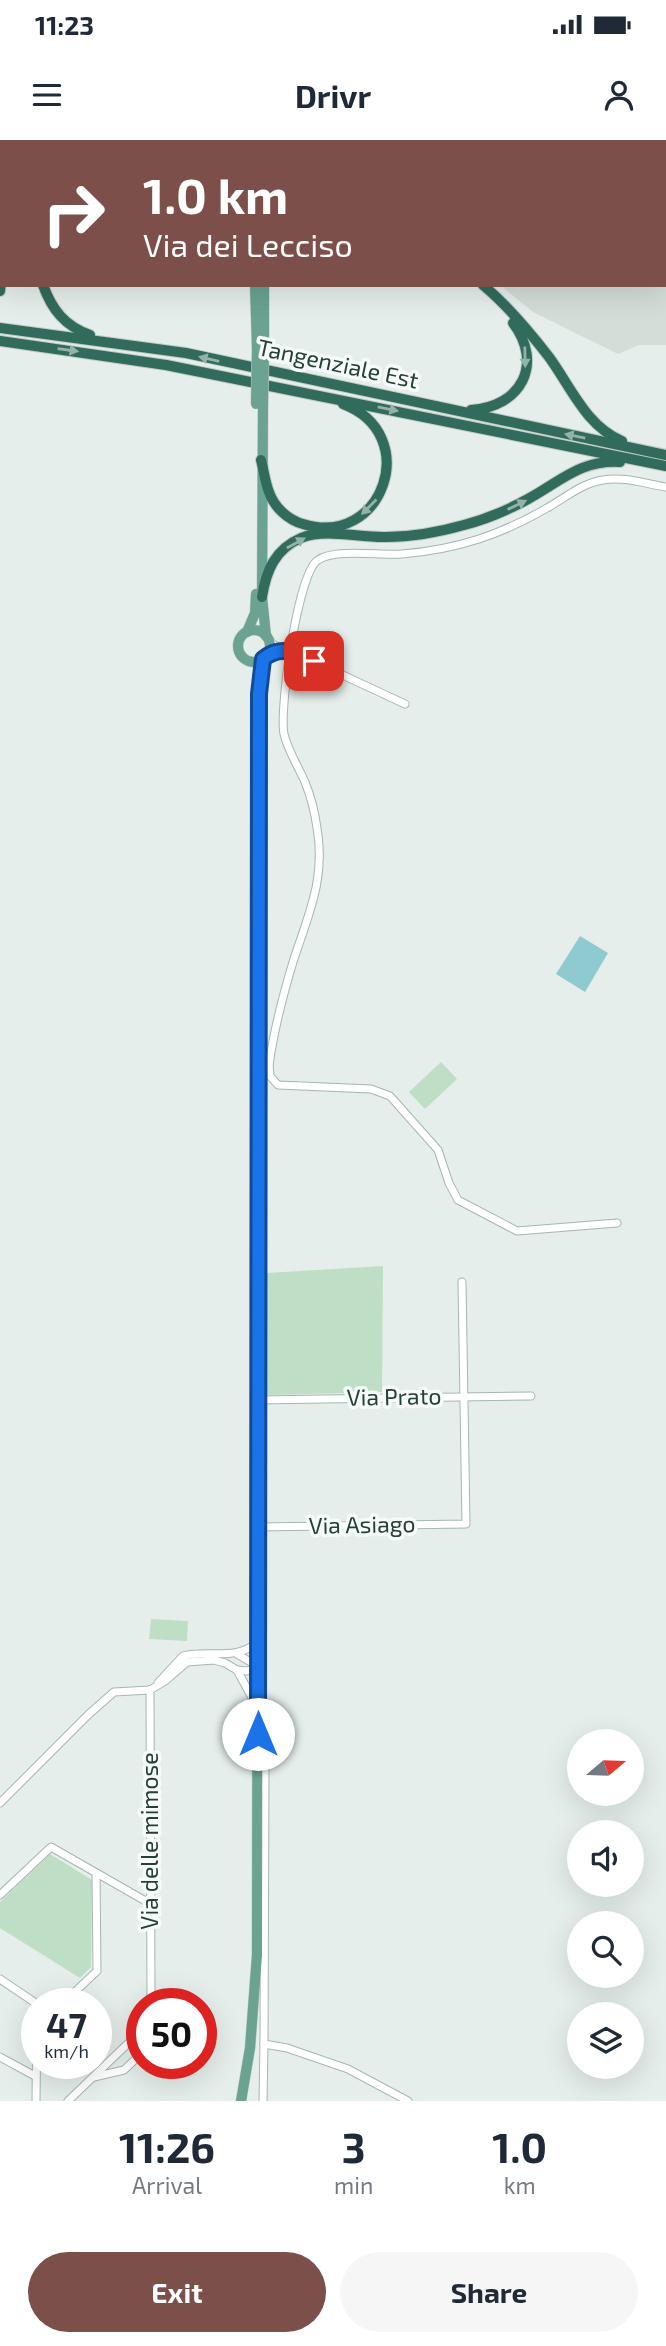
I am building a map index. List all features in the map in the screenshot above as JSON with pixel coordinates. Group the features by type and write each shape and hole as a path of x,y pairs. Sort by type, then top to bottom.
{"highway":[{"path":"44,287 50,304 62,319 75,329 89,335 177,349 186,353"},
{"path":"428,404 483,409 509,399 523,379 527,364 526,349 520,333 475,287"},
{"path":"485,287 537,341 589,416 599,426 623,441 666,453"},
{"name":"Tangenziale Est","path":"0,328 186,353 666,453"},
{"name":"Tangenziale Est","path":"1,341 97,354 235,379 666,468"},
{"path":"235,379 340,403 358,412 374,425 383,440 387,475 375,503 354,520 327,527 312,526 290,519 279,508 269,494 261,460"},
{"path":"262,597 268,570 277,555 302,538 321,534 399,536 451,529 508,509 593,463 628,462 666,468"}],"main road":[{"path":"255,287 260,350"},
{"path":"245,659 254,662 265,657 270,651 262,597 260,350 264,287"},
{"path":"259,694 253,674 240,653 238,644 247,632 255,613 260,404"},
{"path":"247,632 257,631 267,638"},
{"path":"241,2101 250,2048 257,1955 257,1400 264,1065 259,694 265,657"}],"street":[{"path":"617,1223 517,1231 458,1200 438,1150 390,1096 371,1088 278,1084 270,1076 264,1065 294,959 313,905 319,867 319,839 311,800 284,732 282,714 287,650 307,574 313,564 323,557 403,554 452,547 514,526 583,486 604,479 666,487"},
{"path":"267,638 287,650 405,704"},
{"path":"265,657 287,650"},
{"path":"462,1282 464,1395"},
{"name":"Via Asiago","path":"258,1527 466,1524 464,1395"},
{"name":"Via Prato","path":"257,1400 531,1396"},
{"path":"0,1803 114,1692 150,1690 183,1656 237,1654 247,1651 258,1642"},
{"path":"237,1654 259,1667"},
{"path":"158,1683 165,1681 182,1665 194,1661 214,1660 237,1670 247,1671 259,1667"},
{"path":"237,1670 258,1709"},
{"name":"Via delle mimose","path":"150,1690 151,1988"},
{"path":"258,1760 265,1772 263,2101"},
{"path":"0,1895 51,1847 149,1903"},
{"path":"79,1988 97,1971 96,1873"},
{"path":"0,1979 21,1993"},
{"path":"264,2044 348,2069 408,2101"},
{"path":"112,2059 126,2045"},
{"path":"0,2056 21,2068"},
{"path":"35,2079 36,2101"},
{"path":"68,2101 91,2079"}],"shaded area":[{"path":"502,287 666,287 666,345 639,345 618,354 533,312"}],"green space":[{"path":"441,1062 457,1079 425,1109 409,1092"},
{"path":"383,1266 382,1392 266,1395 267,1273"},
{"path":"151,1619 188,1621 187,1641 149,1639"},
{"path":"50,1854 92,1880 91,1967 80,1978 0,1928 0,1902"}],"water":[{"path":"580,936 608,953 585,992 556,974"}],"route":[{"path":"258,1734 260,671 263,659 273,652 283,650 314,661"}]}
